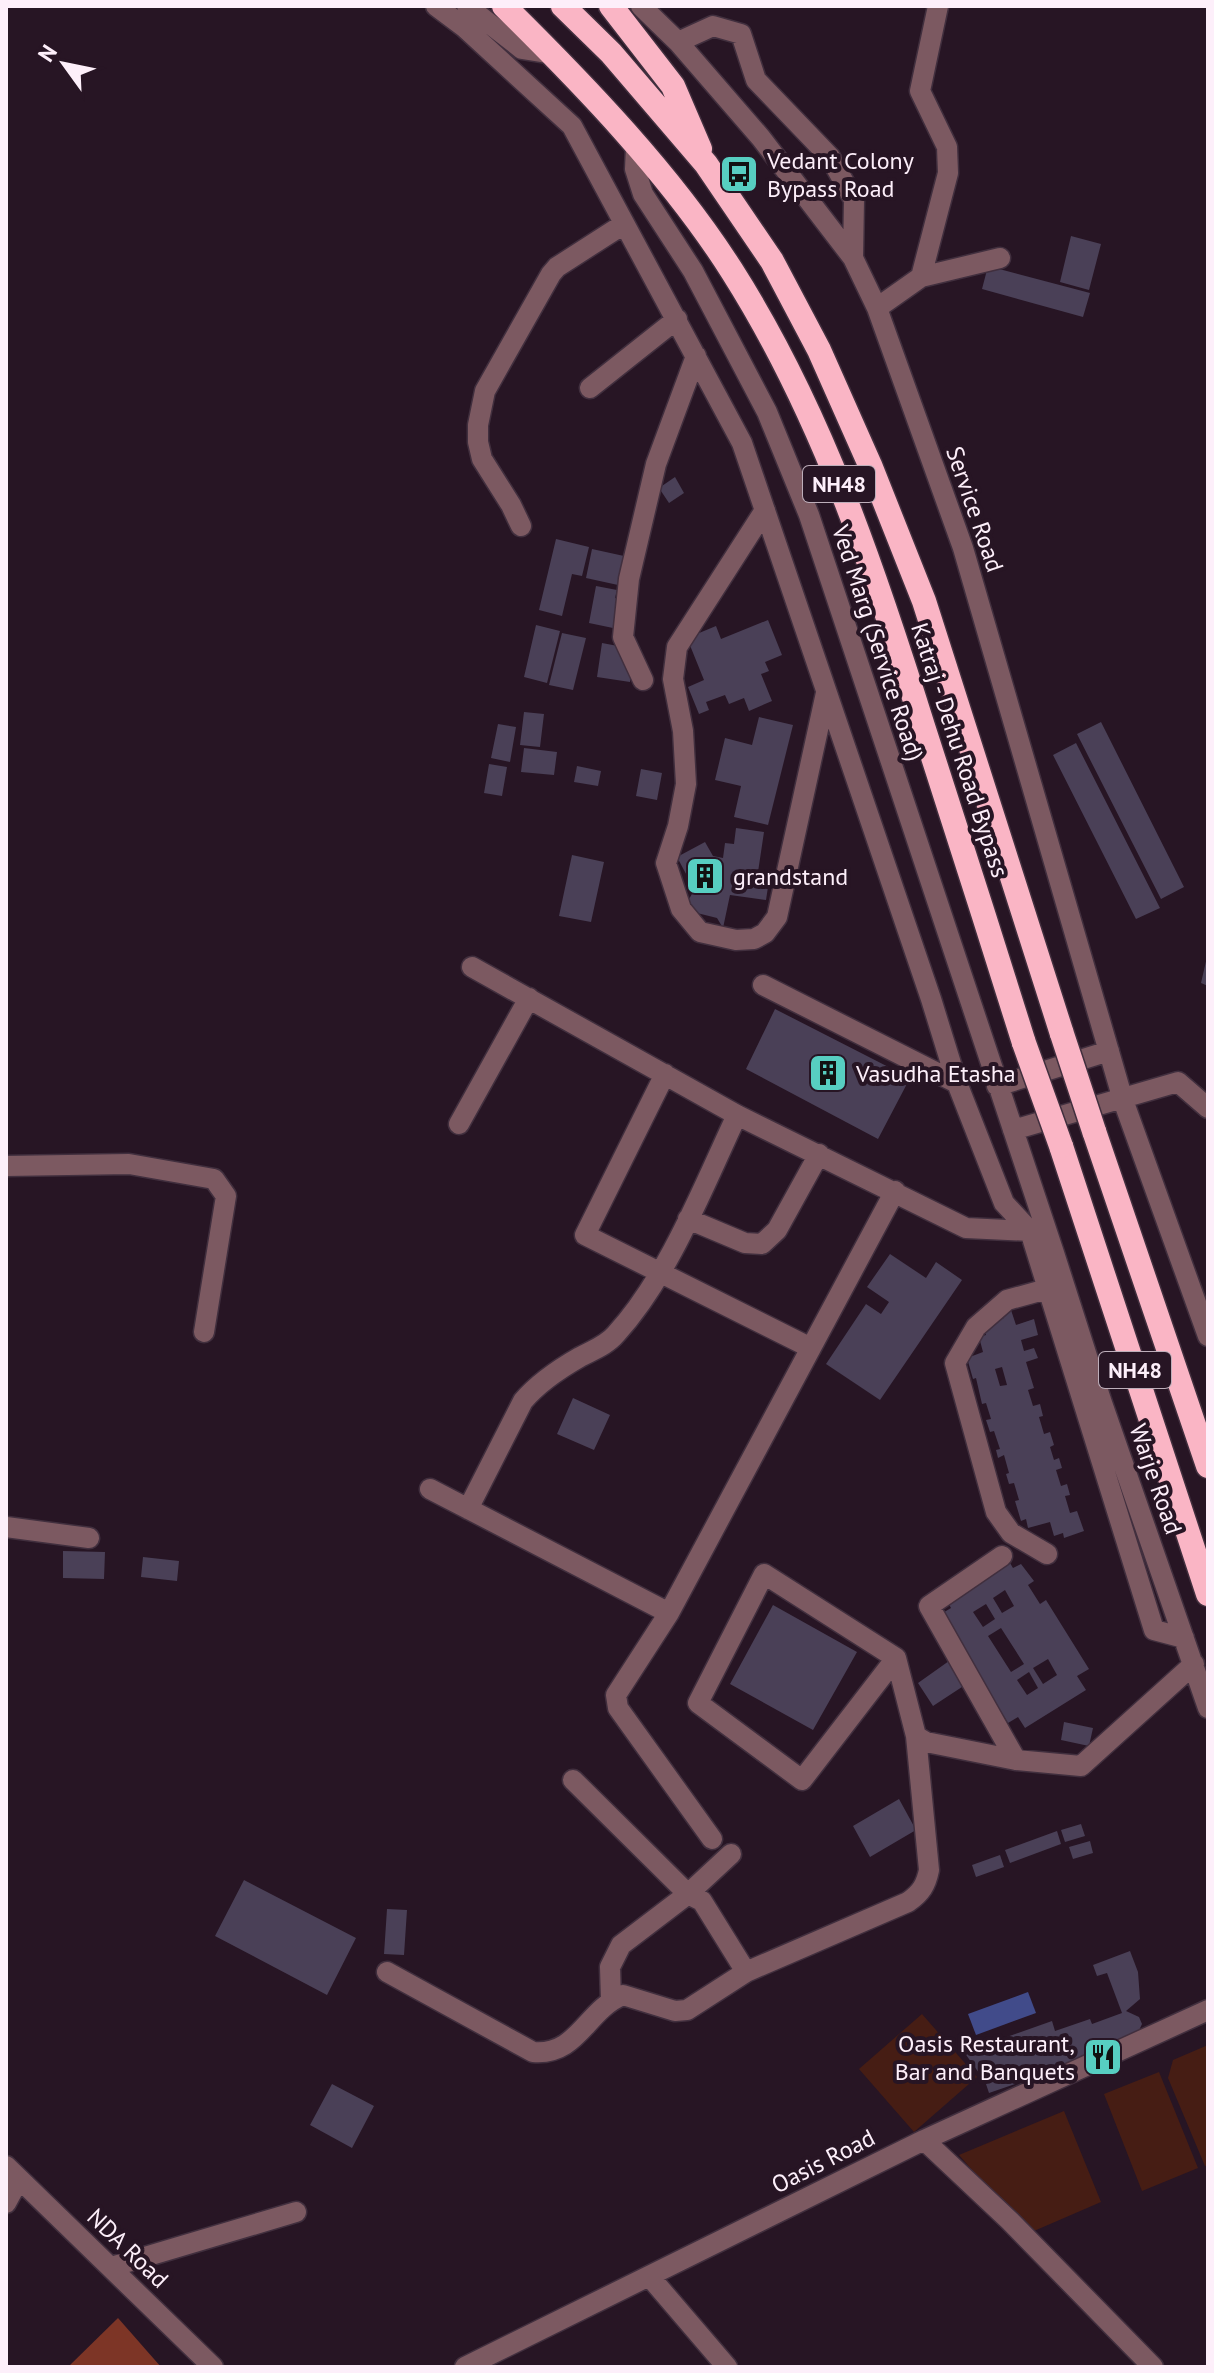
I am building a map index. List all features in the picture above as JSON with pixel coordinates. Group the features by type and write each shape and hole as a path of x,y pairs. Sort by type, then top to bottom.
{"highway":[{"name":"Katraj - Dehu Road Bypass","path":"504,6 553,54 684,200 733,272 785,366 830,461 880,591 1024,1043 1061,1146 1208,1594"},
{"name":"Katraj - Dehu Road Bypass","path":"563,6 611,53 706,164 772,261 819,350 870,465 924,601 1062,1034 1208,1466"},
{"path":"611,6 673,86 689,117 706,164"}],"street":[{"path":"436,6 464,27 572,126 742,443 957,1083 1004,1203 1039,1234 1047,1289 1154,1630 1184,1638"},
{"path":"467,6 522,49 553,54"},
{"name":"Service Road","path":"641,6 678,42 761,138 853,258 877,308 963,548 1123,1100"},
{"path":"921,277 948,173 947,147 920,91 938,6"},
{"path":"678,42 713,26 741,34 756,80 830,157 854,200 853,258"},
{"name":"Ved Marg (Service Road)","path":"636,147 635,169 643,194 693,271 767,412 809,515 1013,1130"},
{"path":"521,526 482,459 478,425 485,391 551,274 624,224"},
{"path":"877,308 921,277 1000,258"},
{"path":"590,388 677,319"},
{"path":"643,680 623,637 629,579 656,464 696,356"},
{"path":"765,510 677,647 673,679 683,731 686,784 678,826 666,863 681,909 700,932 736,940 754,939 765,933 777,917 826,693"},
{"path":"472,967 737,1115 966,1228 1039,1234"},
{"path":"763,985 957,1083"},
{"path":"459,1124 529,998"},
{"path":"997,1086 1109,1051"},
{"path":"665,1074 585,1235 811,1348"},
{"path":"1013,1130 1178,1082 1208,1108"},
{"path":"1123,1100 1208,1336"},
{"path":"468,1509 523,1401 533,1389 548,1376 616,1335 658,1273 688,1219 737,1115"},
{"name":"Warje Road","path":"1013,1130 1039,1234 1101,1400 1208,1708"},
{"path":"688,1219 745,1243 762,1244 777,1230 819,1154"},
{"path":"6,1166 129,1164 214,1179 226,1196 204,1332"},
{"path":"712,1839 618,1708 616,1695 669,1613 895,1191"},
{"path":"1047,1289 1007,1300 976,1327 955,1363 996,1512 1011,1533 1047,1554"},
{"path":"430,1489 669,1613"},
{"path":"6,1527 89,1538"},
{"path":"1002,1556 929,1606 1016,1760"},
{"path":"387,1972 533,2052 548,2053 577,2036 600,2008 611,2000 623,1995 675,2011 687,2010 746,1972 908,1902 926,1884 929,1870 916,1736 896,1658 764,1574 698,1703 802,1780 896,1658"},
{"path":"916,1736 926,1742 1016,1760 1081,1766 1194,1664"},
{"path":"573,1780 688,1894 702,1901 746,1972"},
{"path":"611,2000 610,1967 621,1945 688,1894 731,1854"},
{"name":"Oasis Road","path":"465,2367 924,2140 1208,2010"},
{"path":"924,2140 1010,2221 1153,2367"},
{"path":"6,2203 13,2172"},
{"name":"NDA Road","path":"13,2172 213,2367"},
{"path":"111,2267 296,2212"},
{"path":"650,2277 727,2367"}],"shaded area":[{"path":"922,2014 977,2077 914,2132 859,2069"},
{"path":"1208,2045 1208,2165 1205,2166 1168,2078 1173,2060"},
{"path":"1159,2072 1198,2168 1142,2191 1104,2094"},
{"path":"1064,2111 1101,2202 1027,2234 959,2155"},
{"path":"118,2318 161,2367 68,2367"}],"water":[{"path":"1028,1992 1036,2013 976,2035 968,2014"}],"building":[{"path":"1071,236 1101,244 1089,290 1060,282"},
{"path":"988,266 1090,293 1083,317 982,289"},
{"path":"675,477 684,493 669,503 659,488"},
{"path":"556,539 589,547 582,576 572,574 562,616 539,610"},
{"path":"592,549 624,556 618,585 586,578"},
{"path":"596,586 617,590 615,598 619,599 613,628 589,623"},
{"path":"768,620 782,655 765,662 769,671 761,674 772,701 749,711 744,698 729,704 725,695 706,702 709,710 699,714 688,687 704,680 687,638 716,626 721,639"},
{"path":"536,625 560,631 547,683 524,677"},
{"path":"562,633 586,638 573,690 549,685"},
{"path":"602,643 623,647 623,664 629,665 630,682 597,677"},
{"path":"524,712 544,714 540,747 520,745"},
{"path":"759,717 793,725 768,825 734,817 741,786 715,780 725,738 752,745"},
{"path":"1101,722 1184,887 1161,899 1077,734"},
{"path":"498,724 516,727 510,762 491,758"},
{"path":"1076,743 1160,908 1136,919 1053,755"},
{"path":"524,748 557,752 554,775 521,772"},
{"path":"489,764 507,767 502,796 484,793"},
{"path":"577,766 601,771 598,786 574,782"},
{"path":"641,769 662,773 657,800 636,796"},
{"path":"736,828 764,832 758,872 770,874 766,900 730,895 723,928 717,918 693,912 689,899 696,887 693,887 677,857 705,842 713,856 723,858 725,843 734,844"},
{"path":"572,855 604,862 591,922 559,916"},
{"path":"1208,957 1208,986 1201,983"},
{"name":"Vasudha Etasha","path":"775,1009 910,1078 878,1139 746,1069"},
{"path":"890,1254 926,1278 936,1262 962,1280 880,1400 826,1364 866,1304 881,1314 889,1302 867,1287"},
{"path":"1010,1307 1016,1325 1034,1319 1038,1335 1021,1340 1024,1351 1034,1348 1038,1358 1026,1362 1034,1388 1028,1390 1033,1406 1040,1404 1043,1416 1039,1417 1044,1434 1050,1432 1054,1460 1059,1458 1062,1468 1056,1470 1061,1486 1067,1484 1070,1495 1065,1496 1070,1513 1077,1511 1084,1531 1064,1538 1063,1533 1054,1536 1050,1522 1028,1528 1026,1519 1021,1521 1014,1483 1009,1484 1004,1455 998,1458 996,1450 1000,1449 994,1431 990,1432 986,1420 991,1419 986,1403 982,1404 967,1358 983,1352 979,1337 986,1335 984,1329 993,1326 991,1322 1004,1318 1001,1309","holes":["1002,1367 1007,1385 1000,1386 995,1369"]},
{"path":"573,1398 610,1415 594,1450 557,1434"},
{"path":"63,1551 105,1552 104,1579 63,1578"},
{"path":"143,1557 179,1561 177,1581 141,1577"},
{"path":"1007,1558 1013,1568 1021,1564 1034,1581 1028,1585 1040,1604 1046,1600 1089,1669 1077,1676 1086,1690 1025,1728 1018,1717 1008,1723 941,1614 951,1608 945,1597","holes":["1005,1590 1014,1606 1002,1613 993,1598","986,1604 995,1619 983,1627 973,1612","1001,1628 1024,1664 1011,1672 988,1636","1048,1659 1057,1675 1043,1684 1033,1668","1029,1672 1038,1688 1027,1695 1017,1680"]},
{"path":"773,1605 857,1652 813,1730 730,1684"},
{"path":"949,1661 965,1685 933,1706 918,1683"},
{"path":"1064,1722 1093,1728 1089,1746 1061,1740"},
{"path":"899,1799 916,1830 870,1857 853,1826"},
{"path":"1081,1824 1085,1836 1065,1842 1061,1830"},
{"path":"1057,1831 1061,1844 1010,1863 1005,1850"},
{"path":"1090,1841 1093,1853 1073,1859 1069,1847"},
{"path":"1000,1855 1004,1867 976,1877 972,1865"},
{"path":"244,1880 356,1938 327,1995 215,1936"},
{"path":"387,1909 407,1910 404,1955 384,1954"},
{"path":"1130,1951 1138,1972 1140,1999 1126,2011 1139,2017 1142,2024 1135,2039 1102,2054 989,2093 982,2072 979,2073 964,2052 1052,2021 1055,2031 1090,2019 1092,2024 1122,2013 1107,1973 1097,1976 1093,1965"},
{"path":"332,2084 374,2106 352,2148 310,2125"}],"place":[{"name":"Vedant Colony Bypass Road","path":"739,174"},
{"name":"grandstand","path":"705,876"},
{"name":"Vasudha Etasha","path":"828,1073"},
{"name":"Oasis Restaurant, Bar and Banquets","path":"1103,2057"}]}
